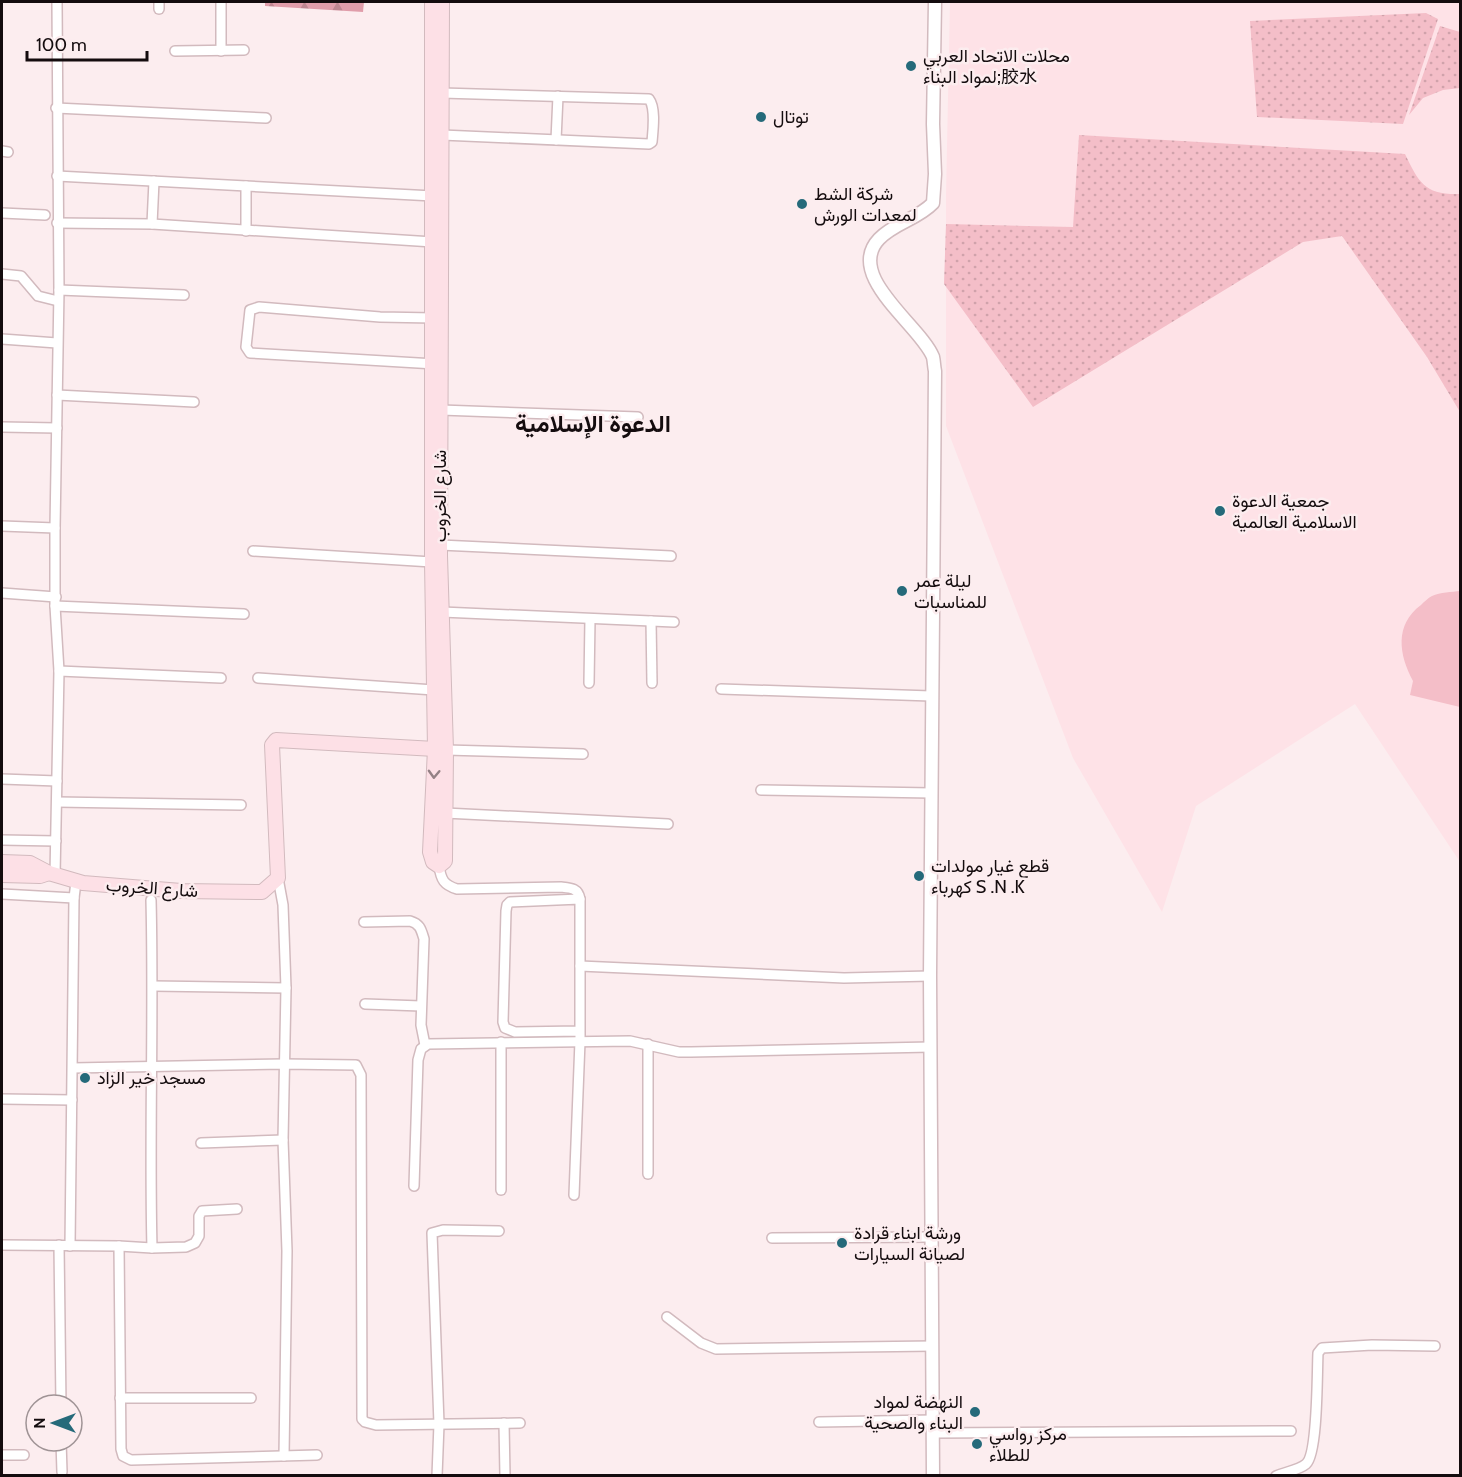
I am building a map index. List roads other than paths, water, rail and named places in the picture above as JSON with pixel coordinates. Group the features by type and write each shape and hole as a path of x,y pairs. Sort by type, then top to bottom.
{"main road":[{"name":"شارع الخروب","path":"432,2 433,318 437,365 441,410 442,612 440,749 430,852 433,862 439,866 445,861 446,855 445,813 440,749 434,690 432,562 437,365 442,135 442,2"},
{"path":"278,878 273,745 276,740 440,749"},
{"name":"شارع الخروب","path":"2,862 30,863 76,882 230,893 262,892 278,878"},
{"name":"شارع الخروب","path":"2,875 52,874"}],"street":[{"path":"52,874 56,841 59,671 55,528 58,301 57,2"},
{"path":"221,2 221,51"},
{"path":"933,1476 930,976 935,386 933,357 876,281 872,272 870,255 879,239 933,203 936,160 933,124 935,2"},
{"path":"175,51 244,50"},
{"path":"442,93 649,99 652,105 653,134 652,142 649,144 442,135"},
{"path":"556,140 558,96"},
{"path":"56,108 266,118"},
{"path":"57,176 433,196"},
{"path":"152,224 154,181"},
{"path":"246,186 246,231"},
{"path":"2,213 45,215"},
{"path":"57,223 152,224 433,242"},
{"path":"2,274 21,276 36,294 58,301"},
{"path":"58,290 184,295"},
{"path":"433,318 259,307 250,310 246,347 250,353 437,365"},
{"path":"2,339 57,343"},
{"path":"57,395 194,402"},
{"path":"441,410 638,417"},
{"path":"2,427 57,428"},
{"path":"2,526 55,528"},
{"path":"440,545 671,556"},
{"path":"253,551 432,562"},
{"path":"2,593 56,602 244,614"},
{"path":"442,612 674,622"},
{"path":"589,683 590,619"},
{"path":"651,621 652,683"},
{"path":"59,671 221,678"},
{"path":"258,678 434,690"},
{"path":"721,688 931,696"},
{"path":"440,749 583,754"},
{"path":"2,779 57,781"},
{"path":"761,790 931,794"},
{"path":"57,802 241,805"},
{"path":"445,813 668,824"},
{"path":"2,840 56,841"},
{"path":"439,866 442,880 457,889 561,887 573,889 579,893 580,1041 574,1195"},
{"path":"278,878 283,905 286,988 283,1140 287,1251 284,1456"},
{"path":"70,1245 76,882"},
{"path":"2,894 74,898"},
{"path":"580,899 518,901 507,905 503,1022 505,1028 515,1032 580,1031"},
{"path":"151,900 152,1248"},
{"path":"364,922 410,921 421,927 424,939 421,1025 425,1046"},
{"path":"580,966 832,978 930,976"},
{"path":"153,986 286,988"},
{"path":"365,1004 421,1006"},
{"path":"414,1186 418,1060 420,1052 430,1043 630,1041 679,1052 931,1047"},
{"path":"501,1042 501,1190"},
{"path":"648,1044 648,1174"},
{"path":"73,1068 284,1064 352,1064 358,1067 361,1075 362,1419 376,1425 520,1423"},
{"path":"2,1099 72,1100"},
{"path":"201,1143 283,1140"},
{"path":"2,1245 152,1248 191,1245 200,1236 199,1216 202,1211 237,1209"},
{"path":"437,1476 439,1424 432,1233 443,1230 499,1231"},
{"path":"772,1238 933,1237"},
{"path":"60,1245 61,1393"},
{"path":"119,1246 120,1398 123,1456 127,1460 317,1455"},
{"path":"667,1317 701,1343 716,1349 933,1346"},
{"path":"1276,1476 1306,1465 1313,1452 1318,1353 1322,1348 1372,1345 1435,1346"},
{"path":"120,1398 251,1398"},
{"path":"819,1422 933,1420"},
{"path":"504,1423 505,1476"},
{"path":"933,1433 1291,1431"},
{"path":"61,1453 62,1472"},
{"path":"2,1455 24,1455"}],"place":[{"name":"محلات الاتحاد العربي لمواد البناء;胶水","path":"911,66"},
{"name":"توتال","path":"761,117"},
{"name":"شركة الشط لمعدات الورش","path":"802,204"},
{"name":"جمعية الدعوة الاسلامية العالمية","path":"1220,511"},
{"name":"ليلة عمر للمناسبات","path":"902,591"},
{"name":"قطع غيار مولدات كهرباء S .N .K","path":"919,876"},
{"name":"مسجد خير الزاد","path":"85,1078"},
{"name":"ورشة ابناء قرادة لصيانة السيارات","path":"842,1243"},
{"name":"النهضة لمواد البناء والصحية","path":"975,1412"},
{"name":"مركز رواسي للطلاء","path":"977,1444"}],"district":[{"name":"الدعوة الإسلامية","path":"593,423"}]}
